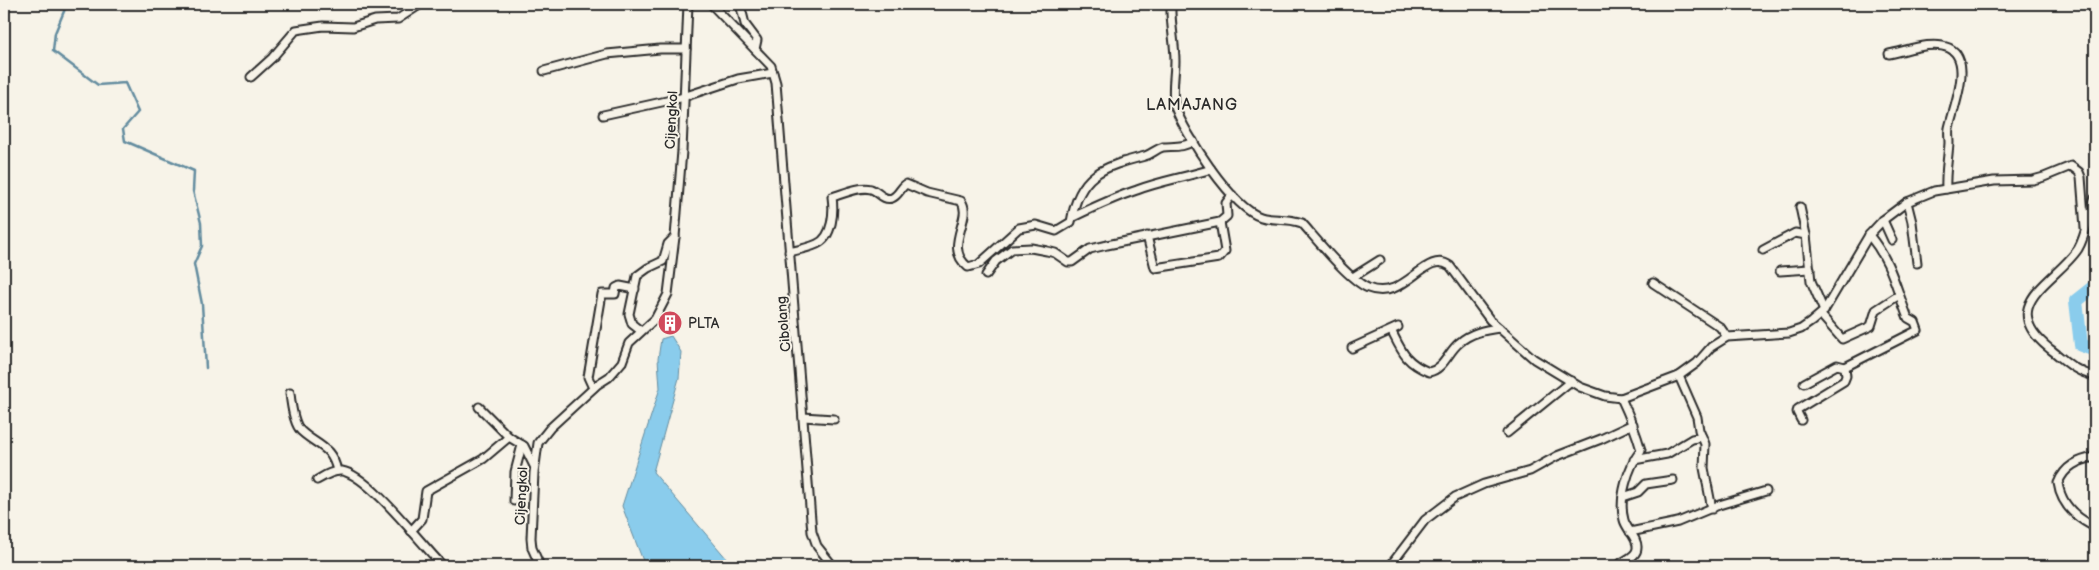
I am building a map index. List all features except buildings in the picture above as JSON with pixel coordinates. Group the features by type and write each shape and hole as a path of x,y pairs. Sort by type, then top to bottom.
{"street":[{"path":"251,77 272,58 296,30 323,26 353,27 375,20 395,20 403,17 421,4"},
{"name":"Cijengkol","path":"540,566 532,548 531,538 534,467 540,440 550,428 593,388 608,377 622,362 628,343 655,319 668,294 675,237 685,96 688,4"},
{"name":"Cibolang","path":"711,4 771,66 776,84 813,538 833,566"},
{"path":"740,4 745,24 757,40 755,49"},
{"path":"1171,4 1175,60 1174,105 1193,142 1211,169 1232,195 1260,217 1292,219 1302,223 1340,265 1368,288 1389,289 1406,282 1432,262 1445,262 1499,328 1534,359 1571,381 1605,396 1621,398 1679,376 1697,363 1710,347 1727,337 1796,332 1822,313 1869,235 1883,220 1907,202 1934,191 1994,181 2033,180 2071,166 2079,172 2081,177 2085,228"},
{"path":"1889,54 1938,46 1951,49 1957,55 1961,70 1957,102 1950,126 1945,173 1946,189"},
{"path":"544,72 607,54 660,49 686,49"},
{"path":"603,115 685,96 738,80 773,73"},
{"path":"789,252 819,244 826,235 833,218 832,197 856,190 872,190 888,198 893,197 906,184 928,193 962,201 965,208 957,250 959,259 968,267 979,264 1018,228 1036,225 1056,231 1071,222 1078,194 1084,184 1115,163 1149,155 1161,148 1184,146 1193,142"},
{"path":"1073,217 1138,189 1189,177 1211,169"},
{"path":"986,274 996,261 1012,249 1031,248 1047,251 1055,253 1068,262 1072,262 1090,249 1220,222 1228,216 1226,203 1232,195"},
{"path":"2095,198 2078,249 2066,264 2041,285 2031,300 2028,318 2032,330 2067,365 2083,373 2095,376"},
{"path":"1907,202 1912,222 1917,263"},
{"path":"1800,207 1806,235 1811,281 1822,313 1839,338 1844,339 1870,326 1876,310 1899,295"},
{"path":"1883,220 1892,240"},
{"path":"1147,236 1155,268 1219,258 1225,251 1220,222"},
{"path":"1764,250 1795,233 1806,235"},
{"path":"1804,383 1837,365 1845,367 1918,330 1915,322 1908,318 1890,266 1869,235"},
{"name":"Cijengkol","path":"640,331 632,324 629,314 637,276 663,261 668,244 675,237"},
{"path":"1351,274 1380,260"},
{"path":"1780,271 1810,269"},
{"path":"1653,283 1720,327 1727,337"},
{"path":"593,388 588,377 602,294 614,294 616,288 620,286 635,289"},
{"path":"1352,348 1395,330 1404,357 1429,372 1440,367 1464,339 1477,332 1499,328"},
{"path":"1801,420 1797,412 1798,409 1844,381 1846,378 1845,367"},
{"path":"1679,376 1697,417 1699,430 1705,444 1705,482 1712,509"},
{"path":"1506,433 1571,381"},
{"path":"290,393 293,414 300,430 325,448 334,460 337,471"},
{"path":"1619,565 1636,551 1637,545 1624,520 1623,490 1634,460 1641,450 1636,440 1633,424 1621,398"},
{"path":"479,407 509,437 529,452 534,467"},
{"path":"803,417 834,419"},
{"path":"1390,566 1425,520 1455,498 1484,484 1530,471 1557,456 1633,424"},
{"path":"411,531 422,519 426,491 483,459 509,437"},
{"path":"1634,460 1667,454 1692,439 1702,437"},
{"path":"514,501 516,472 522,445"},
{"path":"2095,457 2085,459 2069,467 2058,483 2064,504 2084,522 2095,527"},
{"path":"316,480 337,471 351,474 368,488 443,566"},
{"path":"1623,497 1638,492 1646,484 1673,480"},
{"path":"1630,532 1678,522 1719,505 1766,491"}],"water":[{"path":"671,336 681,352 679,378 653,472 733,566 645,566 622,506 660,388 658,359 661,339"}],"waterway":[{"path":"67,4 55,33 53,51 98,85 125,83 138,112 123,129 125,141 194,171 193,191 201,223 202,246 194,264 202,304 206,368"},
{"path":"2095,286 2076,301 2081,345 2095,350"}],"place":[{"name":"PLTA","path":"670,323"}],"district":[{"name":"LAMAJANG","path":"1192,104"}]}
